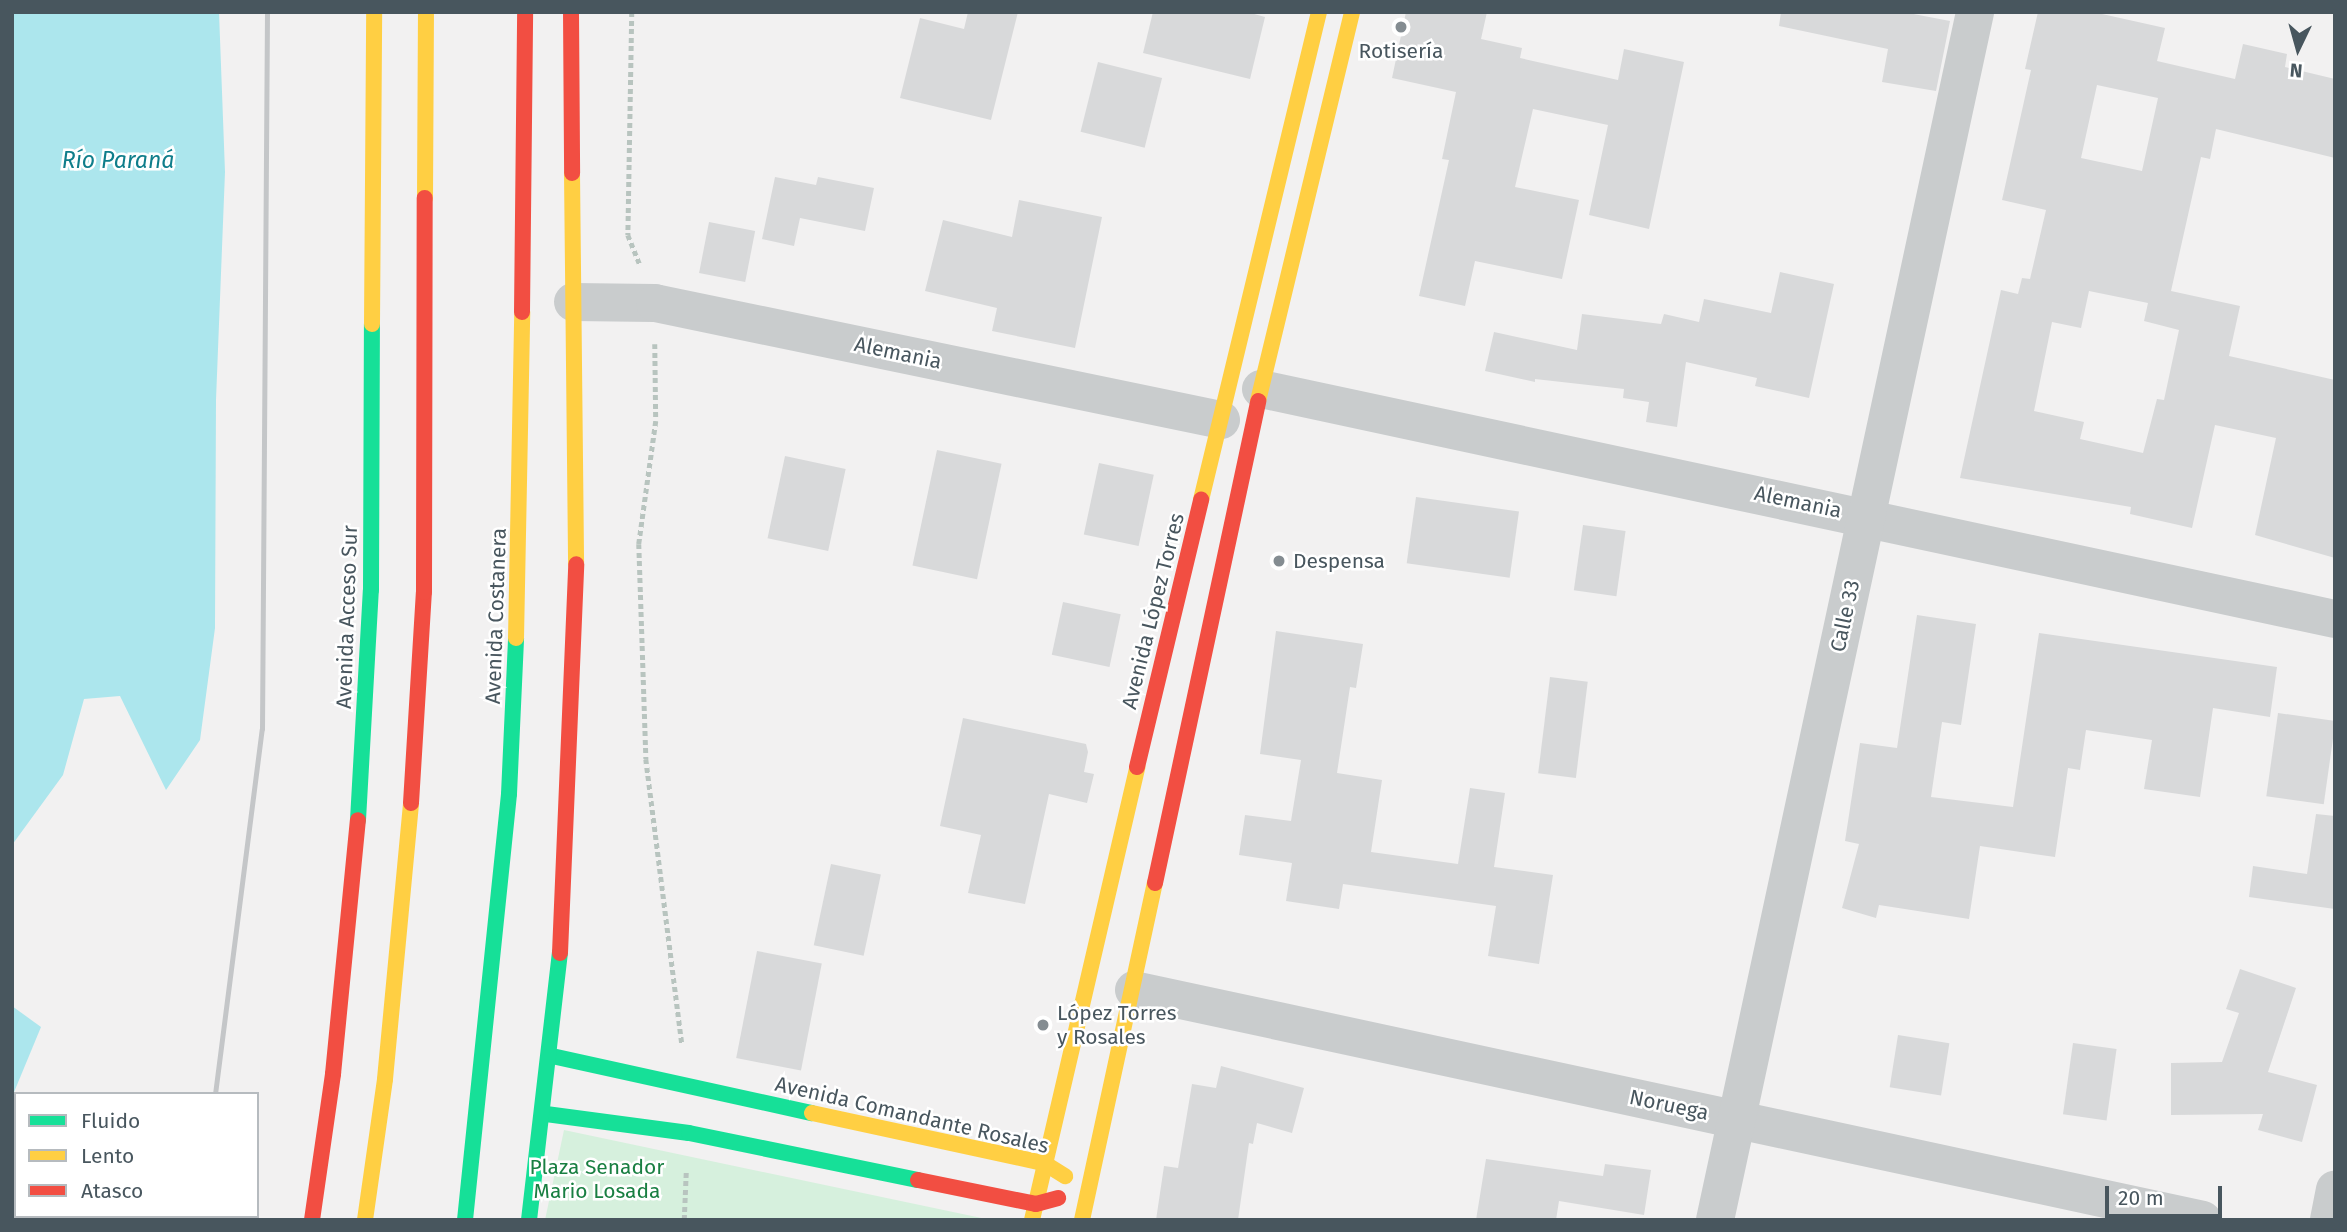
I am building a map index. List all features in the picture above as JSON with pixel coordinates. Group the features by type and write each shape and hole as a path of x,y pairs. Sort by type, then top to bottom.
{"main road":[{"name":"Avenida Acceso Sur","path":"312,1220 332,1074 357,832 372,590 373,12"},
{"path":"365,1220 385,1079 408,848 424,592 426,12"},
{"name":"Avenida Costanera","path":"465,1220 510,780 520,536 525,12"},
{"path":"529,1220 552,1056 576,560 571,12"},
{"name":"Avenida López Torres","path":"1034,1212 1319,12"},
{"path":"1082,1220 1134,990 1261,388 1352,12"},
{"name":"Avenida Comandante Rosales","path":"552,1056 1044,1163 1088,1191"},
{"path":"545,1114 689,1133 1034,1212 1088,1191"}],"street":[{"name":"Calle 33","path":"1715,1220 1975,12"},
{"name":"Alemania","path":"573,302 655,303 1221,420"},
{"name":"Alemania","path":"1261,388 2335,618"},
{"name":"Noruega","path":"1134,990 2203,1220"},
{"path":"2329,1220 2335,1190"}],"path":[{"path":"632,12 628,235 655,303 656,421 639,544 646,759 678,1032 692,1086"},
{"path":"684,1220 689,1133"}],"green space":[{"name":"Plaza Senador Mario Losada","path":"564,1130 991,1220 545,1220"}],"water":[{"name":"Río Paraná","path":"12,12 219,12 225,172 216,400 215,628 200,740 166,790 120,696 84,699 63,775 12,845"},
{"path":"12,1006 41,1027 12,1097"}],"building":[{"path":"968,12 1018,12 991,120 900,98 920,18 964,29"},
{"path":"1153,12 1247,12 1265,17 1250,79 1143,53"},
{"path":"1406,12 1487,12 1481,39 1522,48 1520,58 1618,80 1624,49 1684,62 1649,229 1589,215 1608,125 1533,109 1515,187 1579,200 1562,279 1475,261 1465,306 1419,296 1449,160 1442,159 1456,92 1392,78"},
{"path":"1781,12 1903,12 1950,21 1936,91 1882,82 1888,49 1779,26"},
{"path":"2038,12 2093,12 2165,28 2157,61 2235,79 2243,44 2287,54 2285,67 2335,79 2335,158 2216,129 2210,159 2201,157 2171,291 2240,306 2229,356 2335,380 2335,558 2255,535 2276,438 2215,425 2192,528 2130,514 2131,507 1960,478 2001,290 2018,294 2022,278 2030,279 2046,210 2002,200 2031,70 2025,69","holes":["2097,85 2158,98 2142,171 2081,158","2089,291 2148,303 2144,321 2179,330 2164,400 2157,399 2143,453 2080,439 2084,422 2034,411 2052,322 2081,328"]},
{"path":"1098,62 1162,78 1145,148 1081,132"},
{"path":"775,177 816,185 818,177 874,188 865,231 800,218 794,246 762,239"},
{"path":"1019,200 1102,217 1075,348 992,331 997,308 925,291 943,220 1012,237"},
{"path":"709,222 755,231 745,282 699,273"},
{"path":"1780,272 1834,284 1809,398 1755,386 1757,378 1686,362 1677,427 1646,422 1649,402 1623,398 1624,389 1535,379 1535,382 1485,371 1494,332 1577,350 1582,314 1661,324 1664,314 1699,322 1704,299 1771,313"},
{"path":"937,450 1002,464 977,579 912,565"},
{"path":"785,456 846,469 828,551 768,538"},
{"path":"1099,463 1154,475 1139,546 1084,534"},
{"path":"1416,497 1519,511 1510,578 1407,563"},
{"path":"1583,525 1626,531 1616,596 1574,590"},
{"path":"1063,602 1121,614 1109,667 1052,655"},
{"path":"1917,615 1976,624 1961,725 1942,722 1931,797 2013,807 2039,633 2277,667 2270,717 2213,708 2200,797 2144,789 2152,740 2086,730 2080,770 2068,768 2055,857 1980,846 1969,919 1879,905 1876,918 1842,908 1859,844 1845,841 1860,743 1897,748"},
{"path":"1276,631 1363,644 1356,688 1350,687 1337,773 1382,780 1371,852 1458,864 1470,788 1505,793 1494,867 1553,875 1539,964 1488,956 1496,906 1343,884 1339,909 1286,901 1292,863 1239,855 1245,815 1291,821 1301,760 1260,754"},
{"path":"1550,677 1588,682 1576,778 1538,773"},
{"path":"2278,713 2335,721 2324,804 2266,796"},
{"path":"963,718 1086,744 1088,752 1084,772 1094,774 1087,803 1049,794 1025,904 968,893 981,835 940,826"},
{"path":"2316,814 2335,816 2335,909 2249,897 2253,866 2307,874"},
{"path":"831,864 881,875 864,956 814,945"},
{"path":"757,951 822,964 801,1071 736,1058"},
{"path":"2240,969 2296,988 2268,1072 2317,1085 2302,1142 2258,1130 2263,1114 2171,1115 2171,1063 2222,1062 2239,1013 2226,1009"},
{"path":"1898,1035 1949,1043 1941,1095 1890,1087"},
{"path":"2073,1043 2117,1049 2107,1120 2063,1114"},
{"path":"1221,1066 1304,1088 1292,1133 1257,1123 1253,1144 1249,1143 1238,1220 1156,1220 1164,1166 1178,1168 1192,1084 1216,1088"},
{"path":"1486,1159 1603,1176 1605,1164 1651,1170 1644,1215 1559,1201 1556,1220 1476,1220"}],"railway":[{"path":"215,1092 262,729 267,12"}],"traffic: fast":[{"path":"358,820 371,590 372,324"},
{"path":"465,1220 509,794 516,638"},
{"path":"529,1220 560,953"},
{"path":"552,1056 812,1113"},
{"path":"546,1114 689,1133 918,1180"}],"traffic: slow":[{"path":"372,324 374,12"},
{"path":"425,198 426,12"},
{"path":"1201,500 1319,12"},
{"path":"1258,401 1352,12"},
{"path":"572,173 576,564"},
{"path":"516,638 522,312"},
{"path":"1032,1220 1137,767"},
{"path":"365,1220 385,1079 411,803"},
{"path":"1082,1220 1155,883"},
{"path":"812,1113 1044,1163 1065,1176"}],"traffic: jam":[{"path":"522,312 525,12"},
{"path":"571,12 572,173"},
{"path":"411,803 424,592 425,198"},
{"path":"1155,883 1258,401"},
{"path":"1137,767 1201,500"},
{"path":"560,953 576,564"},
{"path":"312,1220 333,1074 358,820"},
{"path":"918,1180 1036,1204 1058,1198"}],"place":[{"name":"Rotisería","path":"1401,27"},
{"name":"Despensa","path":"1279,561"},
{"name":"López Torres y Rosales","path":"1043,1025"}]}
